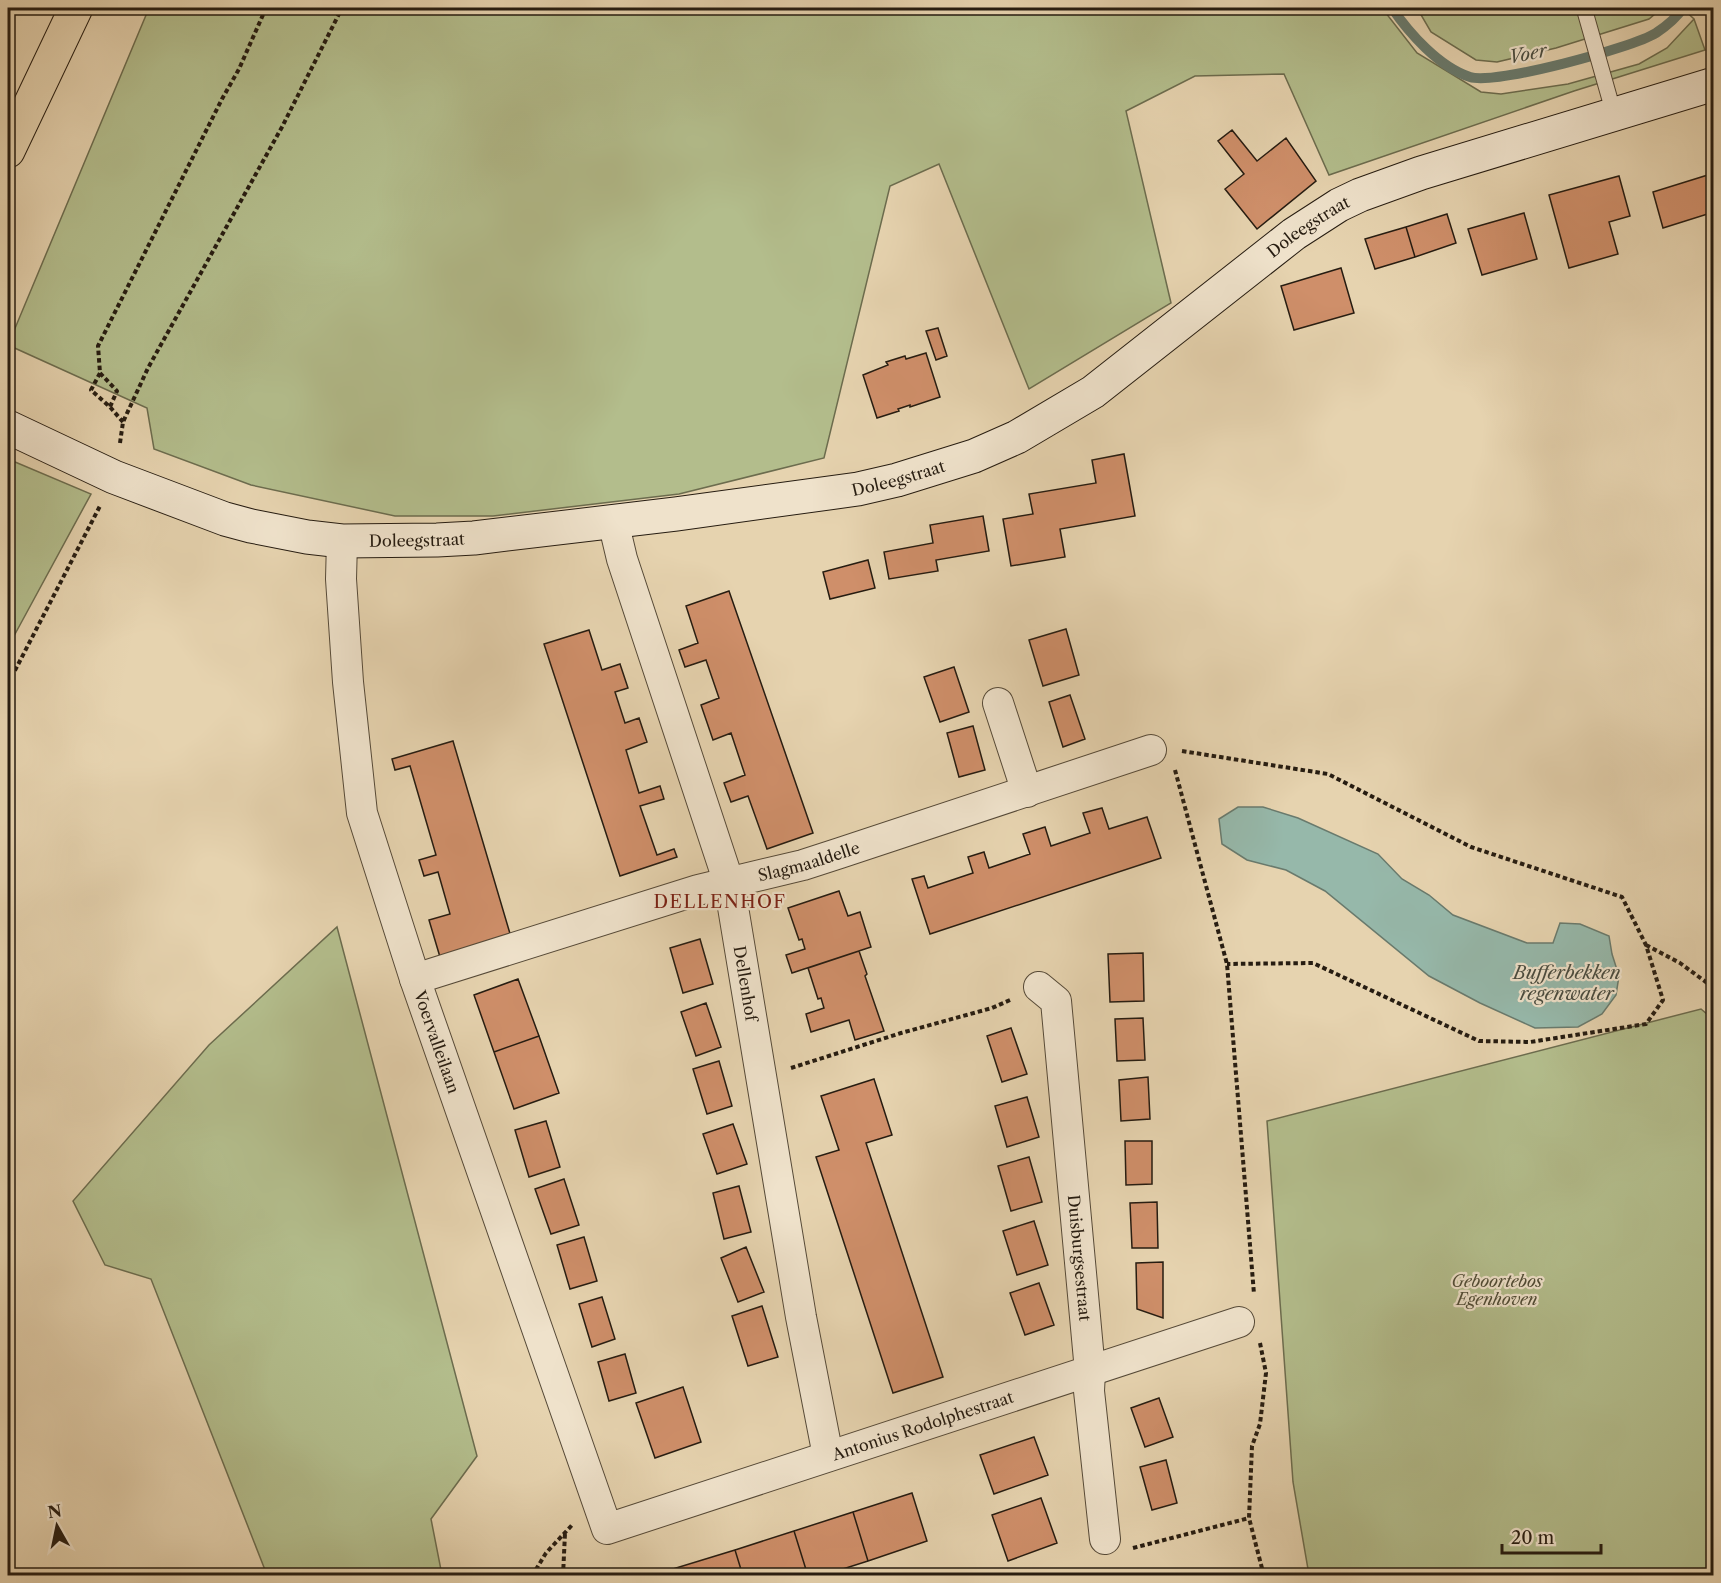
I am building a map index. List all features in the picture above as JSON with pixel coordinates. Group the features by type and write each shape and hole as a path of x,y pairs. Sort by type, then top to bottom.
{"highway":[{"path":"8,151 76,8"}],"street":[{"name":"Doleegstraat","path":"8,427 114,477 225,519 298,536 342,541 474,538 858,489 906,478 974,456 1017,437 1093,392 1316,218 1360,195 1610,102 1713,84"},
{"name":"Dellenhof","path":"613,522 622,560 729,883 801,1317 828,1456"},
{"name":"Voervalleilaan","path":"342,541 341,579 347,671 362,813 415,979 607,1529"},
{"path":"998,703 1027,792"},
{"name":"Slagmaaldelle","path":"415,979 698,890 840,854 1160,750"},
{"name":"Duisburgsestraat","path":"1039,987 1056,1001 1090,1371 1089,1391 1105,1539"},
{"name":"Antonius Rodolphestraat","path":"607,1529 1251,1320"}],"lane":[{"path":"1585,14 1610,102"}],"path":[{"path":"123,422 91,390 100,373 98,346 239,69 266,8"},
{"path":"8,684 114,477 123,422 148,368 282,127 342,8"},
{"path":"100,373 117,391 110,407"},
{"path":"1227,964 1313,963 1479,1041 1530,1042 1647,1024 1663,1000 1646,945 1622,897 1471,847 1328,774 1160,750 1227,964 1251,1320 1266,1373 1260,1424 1252,1446 1249,1518 1264,1575"},
{"path":"1646,945 1680,963 1713,988"},
{"path":"762,1077 992,1008 1039,987"},
{"path":"532,1575 546,1553 596,1499"},
{"path":"1105,1539 1107,1554 1249,1518"},
{"path":"563,1575 565,1533"}],"green space":[{"path":"149,8 1382,8 1417,53 1481,92 1501,94 1568,84 1639,64 1667,48 1694,19 1705,50 1574,91 1329,175 1284,74 1195,76 1126,111 1171,303 1029,389 939,164 890,186 824,458 679,494 493,516 395,516 251,485 154,449 147,408 8,345"},
{"path":"1417,8 1662,8 1649,19 1556,48 1497,62 1476,60 1431,32"},
{"path":"8,459 91,494 8,647"},
{"path":"337,927 477,1456 431,1519 442,1575 267,1575 151,1279 105,1265 73,1201 209,1045"},
{"name":"Geboortebos Egenhoven","path":"1701,1009 1714,1020 1713,1575 1309,1575 1293,1482 1267,1121"}],"water":[{"name":"Bufferbekken regenwater","path":"1238,807 1263,807 1298,818 1378,854 1402,879 1429,895 1453,915 1527,943 1553,943 1560,923 1580,924 1609,936 1619,976 1616,995 1602,1014 1578,1027 1535,1028 1480,1003 1429,976 1325,891 1286,870 1247,860 1222,844 1219,819"}],"building":[{"path":"1232,130 1257,161 1286,138 1316,181 1257,229 1225,189 1244,174 1218,141"},
{"path":"1711,174 1714,183 1714,212 1663,228 1653,192"},
{"path":"1619,176 1630,216 1609,222 1618,254 1569,268 1549,195"},
{"path":"1524,213 1537,259 1482,275 1468,229"},
{"path":"1447,214 1456,243 1415,257 1406,227"},
{"path":"1406,227 1415,257 1375,269 1365,239"},
{"path":"1341,268 1354,313 1294,330 1281,286"},
{"path":"938,328 947,356 936,360 926,331"},
{"path":"926,353 940,397 898,409 899,411 877,418 863,375 888,365 886,362"},
{"path":"1124,454 1135,516 1060,529 1065,557 1011,566 1003,519 1033,514 1029,494 1096,483 1092,460"},
{"path":"983,516 989,551 936,560 938,571 889,579 884,552 933,543 930,525"},
{"path":"868,560 875,588 830,599 823,572"},
{"path":"729,591 813,833 767,849 748,796 731,802 724,783 745,775 731,733 713,740 701,705 719,698 706,660 685,667 679,650 698,643 686,606"},
{"path":"1066,629 1079,675 1043,686 1029,640"},
{"path":"589,630 602,670 620,664 628,688 615,692 625,723 639,718 647,742 626,750 639,793 660,786 664,799 640,806 657,855 674,849 677,857 620,876 544,644"},
{"path":"954,667 969,712 940,722 924,677"},
{"path":"1070,695 1085,739 1063,747 1049,702"},
{"path":"973,726 985,770 959,777 947,733"},
{"path":"453,741 511,937 440,957 429,920 450,914 438,872 424,876 419,860 436,855 410,766 395,770 392,759"},
{"path":"1102,808 1109,829 1147,817 1161,858 930,934 912,879 924,876 928,888 973,873 968,857 984,852 989,868 1030,854 1023,834 1045,827 1051,846 1090,833 1083,813"},
{"path":"839,891 848,916 860,912 871,947 792,973 786,955 805,949 802,939 799,940 788,908"},
{"path":"700,939 713,984 683,993 670,948"},
{"path":"859,951 884,1031 855,1040 849,1020 811,1032 806,1014 824,1008 821,998 818,999 808,968"},
{"path":"1143,953 1144,1001 1110,1002 1108,954"},
{"path":"518,979 539,1036 494,1052 474,995"},
{"path":"706,1003 721,1047 696,1056 681,1012"},
{"path":"1143,1018 1145,1060 1117,1061 1115,1019"},
{"path":"1011,1028 1027,1074 1002,1082 987,1036"},
{"path":"539,1036 559,1093 514,1109 494,1052"},
{"path":"719,1061 732,1106 707,1114 693,1069"},
{"path":"1148,1077 1150,1119 1121,1121 1119,1080"},
{"path":"874,1079 892,1135 866,1143 943,1377 893,1393 816,1157 839,1150 821,1096"},
{"path":"1027,1097 1039,1137 1007,1147 995,1106"},
{"path":"546,1121 560,1167 529,1177 515,1130"},
{"path":"733,1124 747,1164 717,1174 703,1134"},
{"path":"1125,1141 1152,1141 1152,1184 1126,1185"},
{"path":"1029,1157 1042,1202 1011,1211 998,1166"},
{"path":"564,1179 579,1225 551,1234 535,1189"},
{"path":"739,1186 751,1232 724,1239 713,1193"},
{"path":"1157,1202 1158,1248 1132,1248 1130,1203"},
{"path":"1034,1221 1048,1265 1017,1275 1003,1231"},
{"path":"584,1237 597,1281 570,1289 557,1245"},
{"path":"746,1247 764,1292 738,1302 721,1258"},
{"path":"1163,1262 1163,1318 1137,1309 1136,1263"},
{"path":"1039,1283 1054,1325 1025,1335 1010,1293"},
{"path":"602,1297 615,1339 592,1347 579,1304"},
{"path":"762,1306 778,1357 748,1366 732,1316"},
{"path":"625,1354 636,1393 609,1401 598,1362"},
{"path":"683,1387 701,1442 655,1458 636,1403"},
{"path":"1159,1398 1173,1437 1145,1447 1131,1408"},
{"path":"1034,1437 1048,1475 994,1494 980,1455"},
{"path":"1166,1460 1177,1503 1152,1510 1140,1467"},
{"path":"912,1493 927,1541 868,1561 853,1512"},
{"path":"1041,1498 1057,1543 1008,1561 992,1515"},
{"path":"853,1512 868,1561 821,1576 808,1576 794,1531"},
{"path":"794,1531 808,1576 743,1576 735,1550"},
{"path":"735,1550 743,1576 678,1576 676,1568"},
{"path":"676,1568 678,1576 653,1576"}],"waterway":[{"name":"Voer","path":"1392,8 1416,38 1447,66 1470,77 1484,78 1534,71 1593,56 1642,40 1671,22 1683,8"}],"district":[{"name":"DELLENHOF","path":"720,902"}]}
